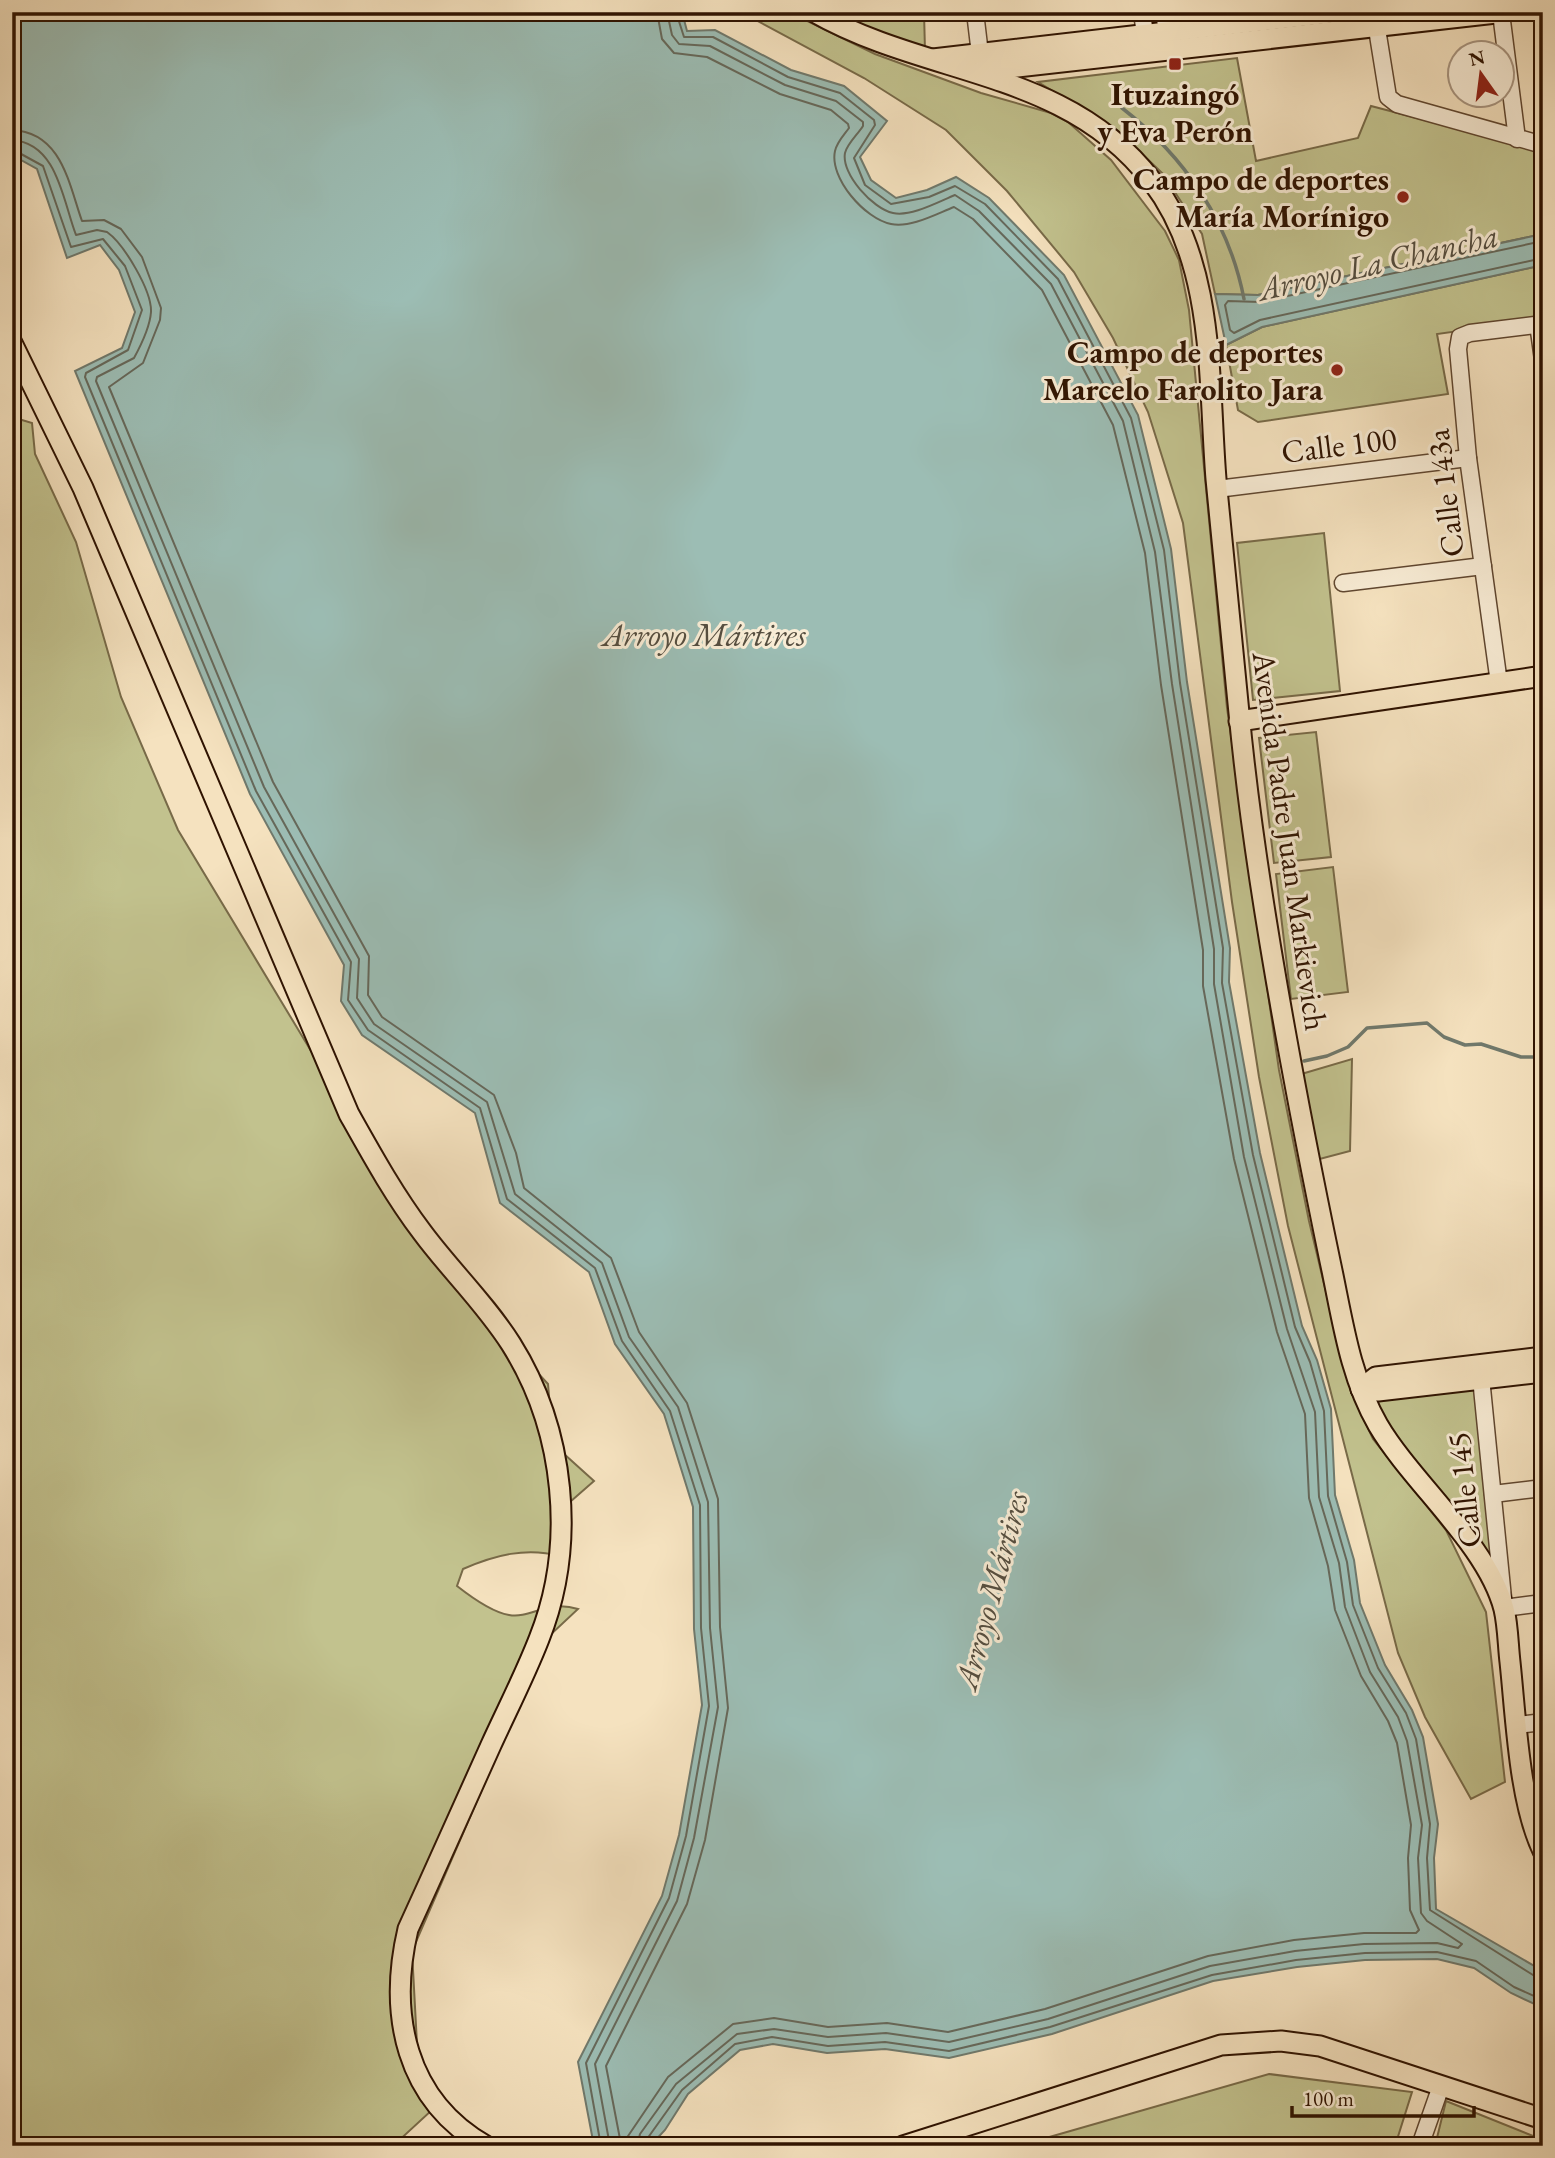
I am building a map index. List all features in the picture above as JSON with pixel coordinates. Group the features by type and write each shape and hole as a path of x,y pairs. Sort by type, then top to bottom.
{"main road":[{"name":"Avenida Padre Juan Markievich","path":"814,12 880,44 968,73 1015,84 1048,97 1107,133 1154,183 1176,218 1201,292 1239,721 1285,1030 1349,1352 1361,1389 1379,1426 1485,1567 1504,1608 1517,1725 1541,1841"},
{"path":"930,60 1145,34 1166,22 1339,12"},
{"path":"968,73 1157,51 1380,20 1503,13"},
{"path":"12,343 83,488 349,1115 379,1168 422,1232 511,1344 537,1392 553,1444 562,1508 560,1556 540,1638 408,1929 400,1963 400,2020 408,2051 421,2079 442,2109 473,2138 486,2146"},
{"path":"1239,721 1543,676"},
{"path":"1361,1389 1378,1391 1543,1357"},
{"path":"1480,1372 1543,1372"},
{"path":"903,2146 1221,2045 1251,2041 1320,2046 1543,2119"}],"street":[{"path":"975,12 980,54 994,70"},
{"path":"1142,12 1145,34 1157,51"},
{"path":"1503,13 1517,139"},
{"path":"1380,20 1388,97 1397,104 1543,145"},
{"path":"1157,51 1166,22"},
{"path":"1541,324 1543,360"},
{"name":"Calle 143a","path":"1499,683 1468,458 1458,349 1460,337 1541,324"},
{"name":"Calle 100","path":"1217,489 1468,458"},
{"path":"1343,583 1483,566"},
{"name":"Calle 145","path":"1480,1372 1504,1608"},
{"path":"1493,1494 1543,1488"},
{"path":"1504,1608 1543,1604"},
{"path":"1517,1725 1543,1722"},
{"path":"1420,2146 1441,2086"}],"green space":[{"path":"741,12 789,12 875,54 981,93 1051,113 1068,122 1111,160 1165,231 1179,260 1189,310 1227,708 1279,1070 1309,1221 1342,1359 1358,1407 1373,1439 1446,1530 1486,1612 1505,1782 1471,1799 1425,1717 1398,1653 1288,1226 1259,1077 1232,902 1183,523 1148,412 1113,338 1074,272 1007,191 946,130 864,78"},
{"path":"824,12 924,12 925,51"},
{"path":"1237,58 1256,161 1358,138 1371,106 1543,151 1543,234 1258,295 1215,294 1202,234 1163,174 1117,130 1038,82"},
{"name":"Campo de deportes Marcelo Farolito Jara","path":"1543,265 1543,319 1437,334 1448,394 1258,422 1238,410 1226,345 1262,327"},
{"path":"12,417 32,423 35,454 76,542 121,697 178,830 349,1114 511,1344 548,1384 553,1444 594,1481 562,1509 560,1556 523,1552 487,1560 463,1569 457,1586 488,1607 509,1615 557,1606 578,1609 548,1637 412,1951 417,2044 432,2110 395,2144 398,2146 12,2146"},
{"path":"1324,533 1340,691 1253,700 1237,543"},
{"path":"1316,732 1331,857 1274,863 1259,738"},
{"path":"1333,867 1348,992 1291,999 1276,874"},
{"path":"1352,1059 1350,1151 1312,1161 1298,1075"},
{"path":"1477,1388 1498,1583 1384,1420 1376,1399"},
{"path":"1269,2074 1412,2092 1395,2146 1018,2146"},
{"path":"1446,2101 1543,2140 1543,2146 1435,2146"}],"water":[{"name":"Arroyo Mártires","path":"12,12 682,12 687,31 715,30 791,70 844,86 887,121 860,157 871,180 896,198 927,190 956,177 989,198 1064,275 1138,415 1171,549 1187,682 1230,948 1229,982 1260,1153 1302,1326 1317,1360 1331,1409 1335,1495 1354,1560 1360,1603 1385,1665 1412,1710 1423,1737 1438,1824 1434,1858 1436,1909 1543,1971 1543,2008 1511,1993 1474,1968 1437,1959 1365,1960 1297,1967 1213,1981 1052,2034 949,2058 885,2049 827,2053 773,2044 740,2050 688,2094 665,2130 650,2146 594,2146 578,2062 662,1896 679,1835 702,1705 694,1629 693,1507 664,1414 615,1344 589,1272 500,1203 475,1113 362,1035 341,1001 344,965 250,794 75,371 122,348 135,312 119,270 100,245 67,258 37,169 12,155"},
{"path":"1543,234 1543,265 1262,327 1226,345 1215,294 1258,295"}],"waterway":[{"name":"Arroyo La Chancha","path":"1122,108 1165,147 1201,192 1227,243 1244,299"},
{"path":"1304,1061 1327,1056 1348,1047 1367,1028 1427,1023 1444,1037 1465,1045 1481,1044 1521,1057 1543,1057"}],"place":[{"name":"Ituzaingó y Eva Perón","path":"1175,64"},
{"name":"Campo de deportes María Morínigo","path":"1403,197"},
{"name":"Campo de deportes Marcelo Farolito Jara","path":"1337,370"}]}
